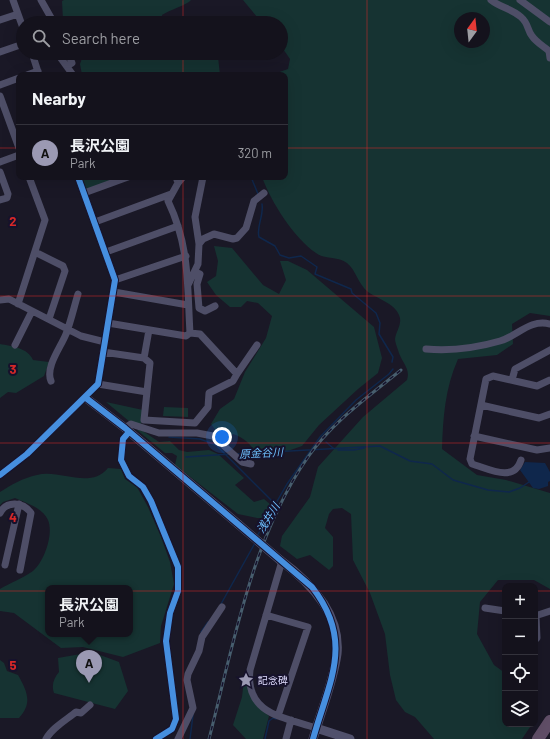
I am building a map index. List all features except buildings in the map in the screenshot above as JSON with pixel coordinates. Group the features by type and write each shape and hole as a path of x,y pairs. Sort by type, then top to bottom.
{"highway":[{"path":"538,739 550,721"}],"street":[{"path":"0,20 18,14 13,0"},
{"path":"41,0 50,16"},
{"path":"491,0 498,5 511,8 522,17 528,23 531,35 549,50 550,58"},
{"path":"520,0 550,22"},
{"path":"0,52 16,46"},
{"path":"34,60 38,72"},
{"path":"62,60 71,72"},
{"path":"67,66 72,63 71,60"},
{"path":"0,85 16,79"},
{"path":"0,96 16,140"},
{"path":"0,162 16,156"},
{"path":"0,172 8,194 7,198 0,200"},
{"path":"18,304 45,220 30,180"},
{"path":"0,475 27,454 86,398 98,384 115,280 79,180"},
{"path":"84,193 116,180"},
{"path":"177,180 168,201 178,226 186,256 190,334"},
{"path":"188,286 198,264 199,244 195,217 202,180"},
{"path":"199,244 207,236 214,234 232,239 237,238 246,228 254,201 264,193"},
{"path":"95,222 171,194"},
{"path":"106,252 178,226"},
{"path":"35,252 63,266 65,270 49,319"},
{"path":"115,280 186,256"},
{"path":"195,272 200,274 197,284 199,308 205,310 215,306"},
{"path":"114,292 188,305"},
{"path":"51,381 49,374 51,367 67,328 78,294"},
{"path":"0,300 8,298 81,336 105,342"},
{"path":"15,345 32,311"},
{"path":"108,323 186,336 190,334 200,334 237,374"},
{"path":"426,350 464,348 501,341 524,327 536,323 550,324"},
{"path":"144,358 149,330"},
{"path":"103,352 144,358 150,363 144,420 195,423 208,407 209,393 233,381 257,345"},
{"path":"512,380 515,369 550,350"},
{"path":"521,460 516,470 506,474 472,464 470,459 486,379 493,376 538,386 550,380"},
{"path":"98,384 147,392"},
{"path":"86,398 127,430 281,560 312,587 323,600 334,629 337,653 332,679 313,739"},
{"path":"481,405 538,418 550,414"},
{"path":"156,739 172,729 176,719 166,641 170,613 178,590 179,575 172,549 151,501 143,487 129,476 121,460 123,439 131,424 159,432 197,433 213,436 242,462 251,464"},
{"path":"474,436 537,450 550,448"},
{"path":"5,565 19,504"},
{"path":"0,512 3,507 7,505 19,504 28,508 32,512 20,570"},
{"path":"281,560 250,670 249,681 256,701 271,713 278,716 350,739"},
{"path":"178,739 192,711 188,674 199,651 202,637 222,607"},
{"path":"485,608 502,611"},
{"path":"538,615 550,611"},
{"path":"266,615 308,627 278,716"},
{"path":"46,739 49,734 76,712 81,713 90,705"},
{"path":"286,739 291,720"}],"green space":[{"path":"191,0 162,16 63,16 62,1"},
{"path":"243,0 550,0 550,316 530,313 512,324 513,344 497,355 458,359 447,392 442,449 477,475 506,480 550,493 550,589 534,580 498,580 480,602 477,634 494,665 502,671 502,727 530,727 522,739 434,739 415,717 405,712 396,700 390,675 385,634 370,593 353,560 351,514 342,508 333,509 329,514 325,528 333,537 333,566 329,570 310,555 297,559 280,546 282,536 310,497 318,467 363,417 407,380 408,376 407,368 399,354 395,340 400,321 397,311 390,304 368,292 359,281 353,269 347,263 340,259 323,257 308,246 284,219 263,180 288,180 288,72 280,72 288,69 290,59 288,56 288,16 256,16"},
{"path":"81,60 218,60 220,72 81,72 80,64"},
{"path":"81,180 115,180 85,190"},
{"path":"214,246 232,248 263,285 279,294 286,280 280,261 288,261 307,270 374,327 382,358 378,373 358,389 319,425 302,446 279,454 257,454 241,437 233,434 228,438 220,436 211,424 220,409 234,399 245,372 266,338 272,316 258,303 247,301 241,307 230,307 216,295 207,282 216,276 218,261"},
{"path":"0,344 24,350 33,360 49,362 44,376 16,393 8,392 0,398"},
{"path":"106,402 143,410 141,425 130,422"},
{"path":"164,407 188,408 188,417 163,416"},
{"path":"140,429 159,442 170,441 179,450 187,452 209,450 218,454 244,478 235,485 254,502 264,499 271,505 271,511 266,518 257,518 238,514 175,465 177,456 172,453 165,453 137,430"},
{"path":"108,468 121,469 125,479 137,487 148,507 161,537 170,562 174,584 161,626 160,643 123,657 83,647 61,648 46,637 133,637 133,585 45,585 45,636 14,613 0,611 0,589 29,574 37,567 47,547 50,526 46,516 42,512 34,506 15,498 3,502 0,505 0,492 13,484 37,475 55,474 74,478 93,478"},
{"path":"92,652 119,662 128,691 115,709 54,693 54,682 59,672 58,658"},
{"path":"0,660 4,663 7,671 18,675 26,692 26,707 19,718 0,718"},
{"path":"244,680 247,681 258,707 269,716 263,739 246,739 233,725 242,697"}],"water":[{"path":"525,462 545,463 550,472 550,481 548,482 548,486 539,489 533,488 520,470"}],"waterway":[{"name":"浅井川","path":"252,180 258,194"},
{"name":"浅井川","path":"262,204 262,213 258,229 259,237 275,246 280,255 289,258 301,256 317,267 315,274 351,289 352,293 376,313 380,323 379,334 393,357 392,362"},
{"name":"浅井川","path":"257,536 287,484 320,437 356,400 389,374 393,369"},
{"name":"原金谷川","path":"169,437 200,439 216,445 276,505"},
{"name":"原金谷川","path":"326,442 333,448"},
{"name":"原金谷川","path":"238,454 380,446 410,461 432,464 453,480 488,490 509,492 520,488 529,482"},
{"name":"原金谷川","path":"338,450 354,450 364,448"},
{"name":"原金谷川","path":"186,457 230,454"},
{"name":"浅井川","path":"221,604 255,543"},
{"name":"浅井川","path":"201,632 208,622"},
{"name":"浅井川","path":"190,739 193,715"},
{"path":"265,739 269,721 273,718 276,719"}],"railway":[{"path":"209,739 246,593 272,522 289,488 308,457 328,432 351,410 401,370"}],"cycle path":[{"path":"0,475 27,454 98,384 115,280 79,180"},
{"path":"86,398 125,428 312,587 325,607 333,626 335,644 335,662 331,680 313,739"},
{"path":"129,432 123,439 121,460 129,476 143,487 151,501 178,567 178,591 170,613 166,641 176,719 172,729 156,739"}],"place":[{"name":"記念碑","path":"246,680"},
{"name":"長沢公園","path":"89,683"}]}
